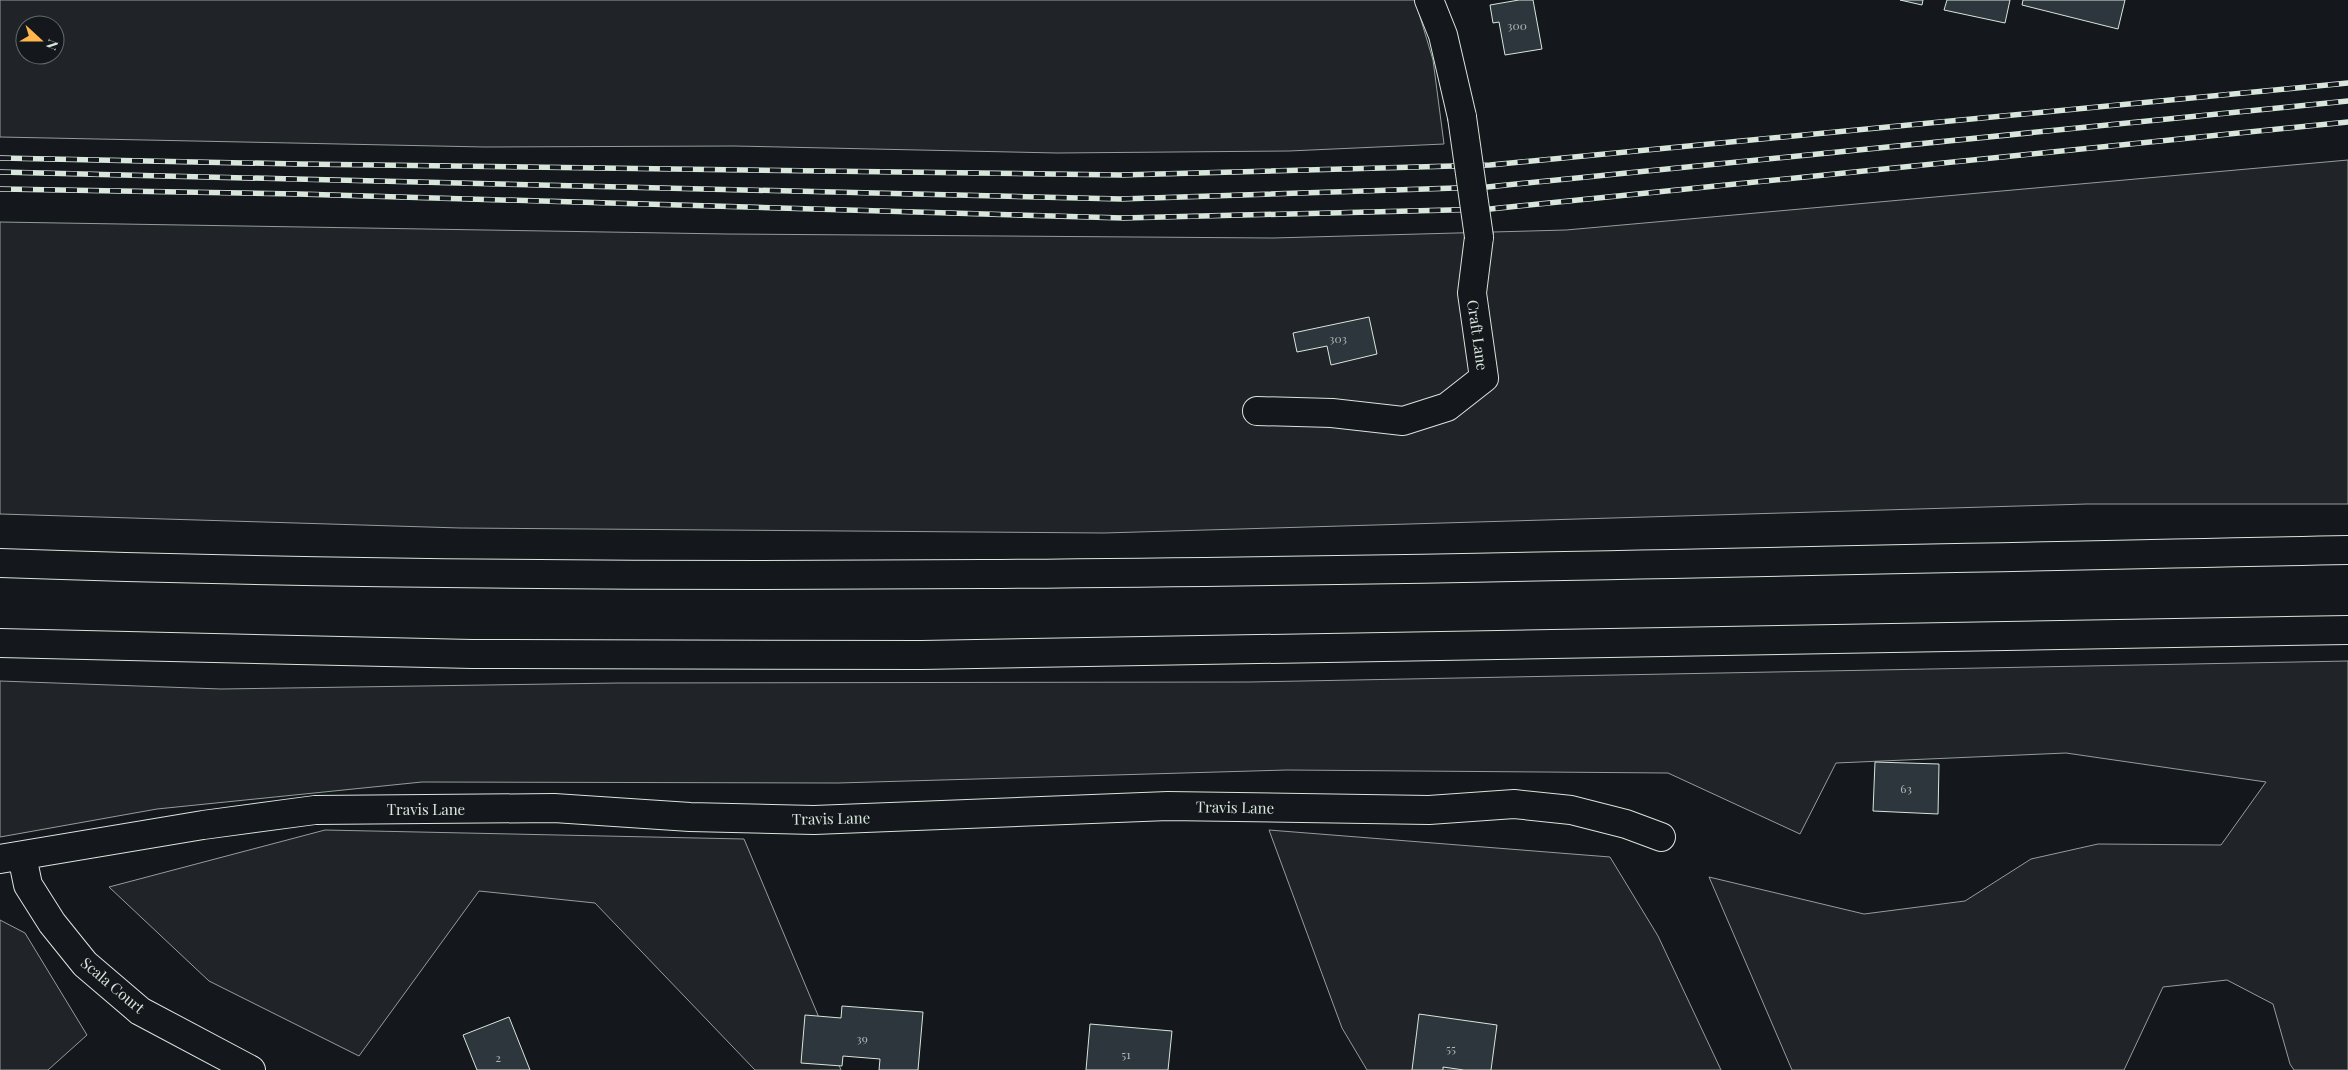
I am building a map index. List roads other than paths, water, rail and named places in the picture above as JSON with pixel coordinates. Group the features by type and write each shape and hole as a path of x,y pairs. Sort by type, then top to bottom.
{"main road":[{"name":"Craft Lane","path":"1257,411 1332,413 1403,421 1447,407 1484,378 1472,293 1479,237 1462,117 1443,35 1430,0"},
{"path":"0,563 453,574 921,575 2348,550"},
{"path":"0,643 462,654 912,655 2348,630"},
{"name":"Travis Lane","path":"11,857 185,828 315,810 554,808 690,817 814,820 1168,806 1429,810 1514,804 1571,810 1626,824 1661,837"},
{"name":"Scala Court","path":"11,857 52,923 85,964 140,1011 251,1070"}],"railway":[{"path":"0,158 1121,175 1490,165 2348,83"},
{"path":"0,172 1121,199 1487,187 2348,101"},
{"path":"0,189 298,194 1123,218 1490,209 2348,122"}]}
